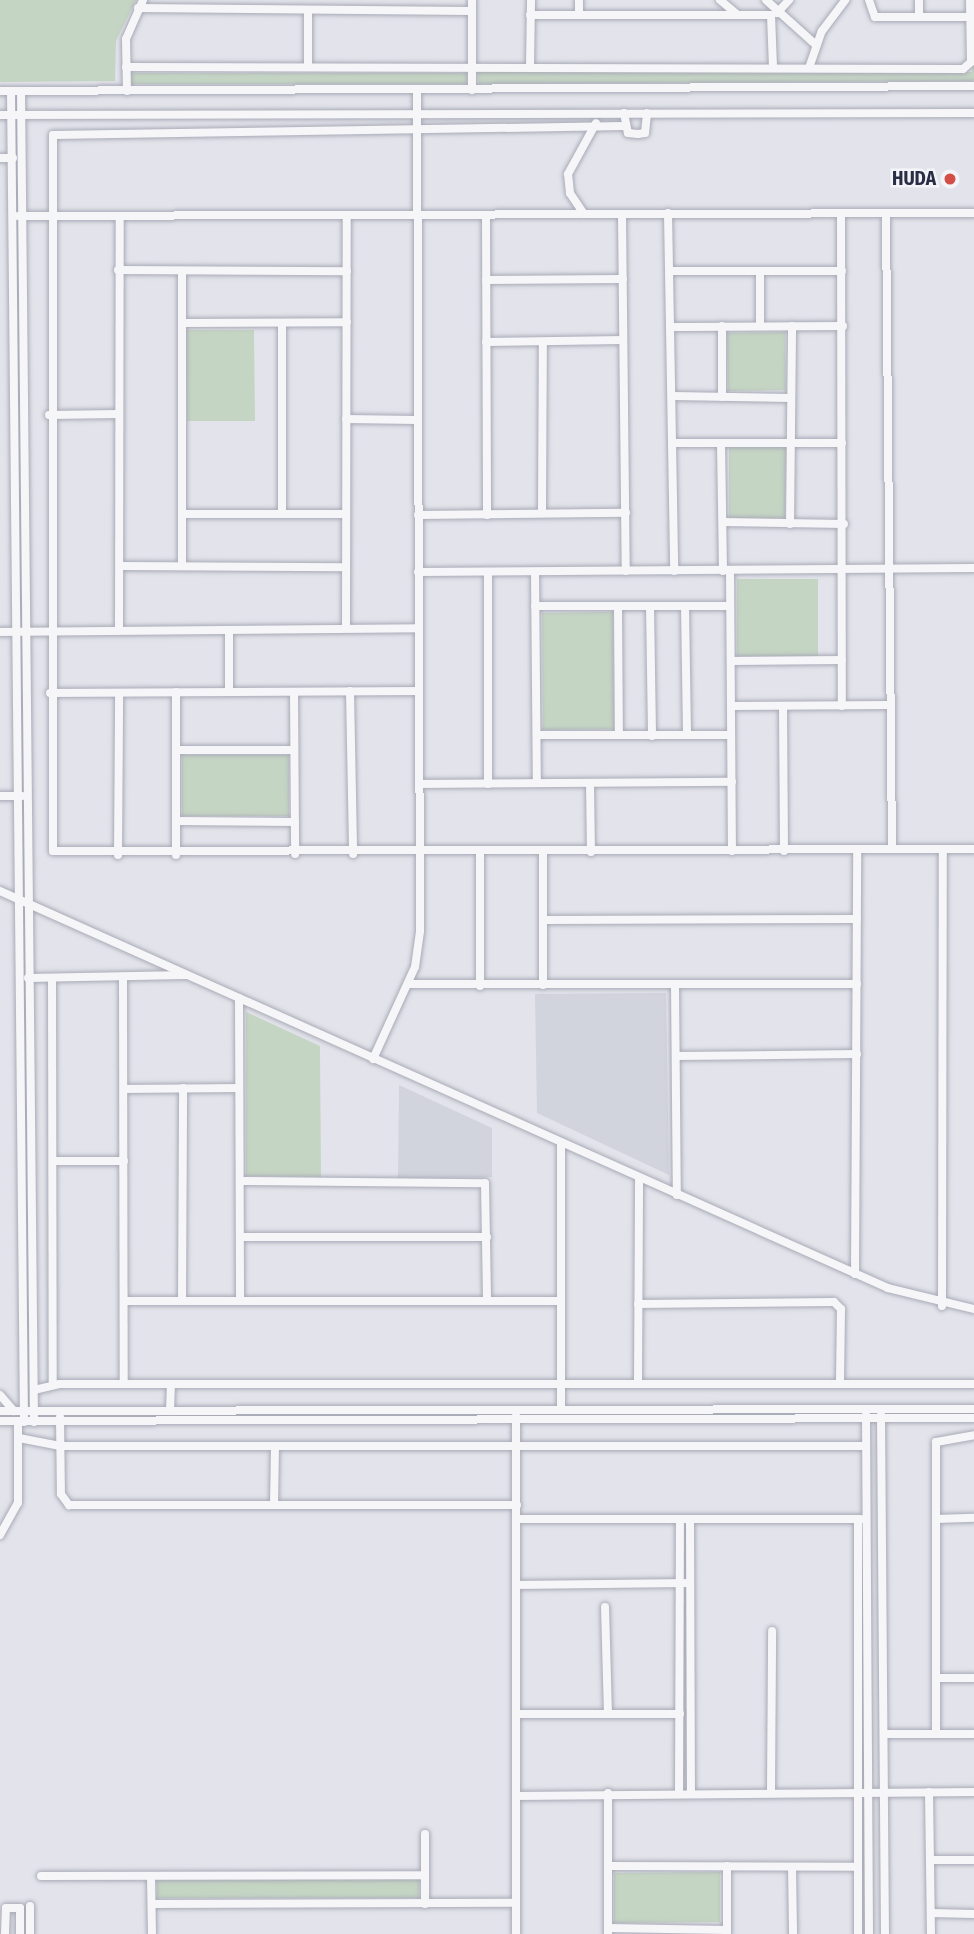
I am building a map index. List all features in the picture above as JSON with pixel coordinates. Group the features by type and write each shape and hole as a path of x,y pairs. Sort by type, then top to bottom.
{"street":[{"path":"127,91 125,39 143,0"},
{"path":"356,0 356,11"},
{"path":"472,0 472,90"},
{"path":"530,66 531,0"},
{"path":"579,0 579,15"},
{"path":"720,0 738,15"},
{"path":"766,0 775,13 816,45"},
{"path":"530,15 775,13 789,0"},
{"path":"809,68 816,45 845,0"},
{"path":"869,0 875,17 970,17"},
{"path":"919,0 919,17"},
{"path":"126,67 963,69 971,62 970,0"},
{"path":"138,8 472,11"},
{"path":"307,67 308,11"},
{"path":"773,68 775,13"},
{"path":"0,91 974,86"},
{"path":"373,1059 408,984 419,950 415,216 417,90"},
{"path":"11,91 13,158 19,216"},
{"path":"21,91 23,114 19,216 22,796 18,899 24,963 29,978 34,1422"},
{"path":"624,113 628,133 645,133 647,113"},
{"path":"0,115 974,113"},
{"path":"625,127 596,123 417,132 58,133 49,146 50,693 53,851 176,855 974,849"},
{"path":"584,214 570,192 568,174 596,123"},
{"path":"0,158 13,158"},
{"path":"668,213 673,327 674,571"},
{"path":"19,216 974,213"},
{"path":"841,214 844,524 841,570 842,706"},
{"path":"622,215 626,571"},
{"path":"886,215 892,849"},
{"path":"118,630 120,216"},
{"path":"346,628 347,216"},
{"path":"486,216 487,514"},
{"path":"118,270 347,271"},
{"path":"181,566 182,271"},
{"path":"670,271 842,271"},
{"path":"760,272 760,326"},
{"path":"486,280 623,279"},
{"path":"182,323 347,322"},
{"path":"282,323 282,513"},
{"path":"722,326 722,397"},
{"path":"790,524 792,326"},
{"path":"673,327 843,326"},
{"path":"486,341 623,340"},
{"path":"542,509 543,342"},
{"path":"673,396 791,398"},
{"path":"50,415 118,414"},
{"path":"346,419 417,420"},
{"path":"673,443 842,443"},
{"path":"722,443 723,522 730,606 732,851"},
{"path":"418,515 487,514 542,509 626,513"},
{"path":"182,514 346,514"},
{"path":"723,522 844,524"},
{"path":"120,566 346,567"},
{"path":"418,572 974,568"},
{"path":"488,572 488,784"},
{"path":"535,572 537,783"},
{"path":"536,606 730,606"},
{"path":"618,606 619,735"},
{"path":"650,606 652,736"},
{"path":"685,606 687,735"},
{"path":"0,632 418,628"},
{"path":"229,630 229,692"},
{"path":"731,661 842,660"},
{"path":"350,691 353,854"},
{"path":"50,693 419,691"},
{"path":"176,692 176,855"},
{"path":"294,692 295,854"},
{"path":"118,855 120,693"},
{"path":"731,706 889,705"},
{"path":"783,706 784,851"},
{"path":"537,735 731,735"},
{"path":"176,750 294,750"},
{"path":"419,784 732,782"},
{"path":"590,783 591,852"},
{"path":"0,796 22,796"},
{"path":"0,1535 18,1503 19,1438 24,1411 24,963 28,903 22,796"},
{"path":"176,821 295,822"},
{"path":"942,1306 943,849"},
{"path":"855,1274 857,850"},
{"path":"542,852 543,985"},
{"path":"480,853 480,986"},
{"path":"0,891 855,1274 942,1306 974,1309"},
{"path":"543,920 857,919"},
{"path":"29,978 190,975"},
{"path":"52,978 53,1384"},
{"path":"123,978 124,1384"},
{"path":"408,984 857,984"},
{"path":"675,985 677,1195"},
{"path":"239,998 240,1300"},
{"path":"676,1056 857,1054"},
{"path":"182,1301 183,1088"},
{"path":"124,1089 239,1088"},
{"path":"561,1143 561,1410"},
{"path":"53,1161 124,1161"},
{"path":"638,1382 639,1178"},
{"path":"240,1181 479,1181 488,1190 487,1301"},
{"path":"240,1237 487,1237"},
{"path":"124,1301 561,1301"},
{"path":"638,1304 839,1304 840,1384"},
{"path":"34,1390 53,1384 974,1384"},
{"path":"170,1411 171,1384"},
{"path":"0,1395 14,1411"},
{"path":"866,1409 862,1519 869,1934"},
{"path":"881,1409 885,1934"},
{"path":"0,1421 516,1415 561,1410 974,1409"},
{"path":"0,1411 974,1418"},
{"path":"60,1411 61,1494 69,1504 517,1505"},
{"path":"516,1415 516,1934"},
{"path":"936,1734 937,1438 974,1435"},
{"path":"19,1438 60,1446 866,1446"},
{"path":"274,1505 275,1447"},
{"path":"936,1518 974,1518"},
{"path":"517,1519 862,1519"},
{"path":"679,1793 680,1520"},
{"path":"690,1520 691,1793"},
{"path":"517,1585 690,1583"},
{"path":"605,1607 607,1713"},
{"path":"863,1621 883,1620"},
{"path":"858,1934 858,1792 863,1621"},
{"path":"771,1792 772,1631"},
{"path":"936,1678 974,1678"},
{"path":"517,1714 680,1714"},
{"path":"884,1734 974,1734"},
{"path":"929,1792 931,1934"},
{"path":"517,1796 608,1793 974,1792"},
{"path":"608,1793 608,1931 727,1932 727,1866"},
{"path":"425,1834 425,1904"},
{"path":"930,1860 974,1860"},
{"path":"608,1866 858,1867"},
{"path":"792,1867 793,1934"},
{"path":"41,1876 424,1875"},
{"path":"150,1877 152,1934"},
{"path":"152,1904 516,1903"},
{"path":"30,1906 30,1934"},
{"path":"5,1934 5,1908 20,1908 20,1934"},
{"path":"931,1913 974,1913"}],"shaded area":[{"path":"666,993 669,1175 537,1113 535,994"},
{"path":"399,1085 492,1128 492,1177 398,1178"}],"green space":[{"path":"0,0 136,0 116,41 115,81 0,82"},
{"path":"974,0 972,81 479,84 478,72 972,72"},
{"path":"131,73 467,73 467,84 131,84"},
{"path":"186,330 254,330 255,421 187,421"},
{"path":"785,332 786,390 728,391 727,333"},
{"path":"729,447 786,447 785,518 729,518"},
{"path":"737,579 818,579 818,656 737,656"},
{"path":"613,612 614,729 543,730 542,613"},
{"path":"182,755 289,755 289,816 182,816"},
{"path":"246,1012 320,1046 321,1177 246,1176"},
{"path":"720,1872 720,1922 614,1923 614,1873"},
{"path":"419,1879 419,1898 157,1898 157,1880"}],"place":[{"name":"HUDA","path":"950,179"}]}
